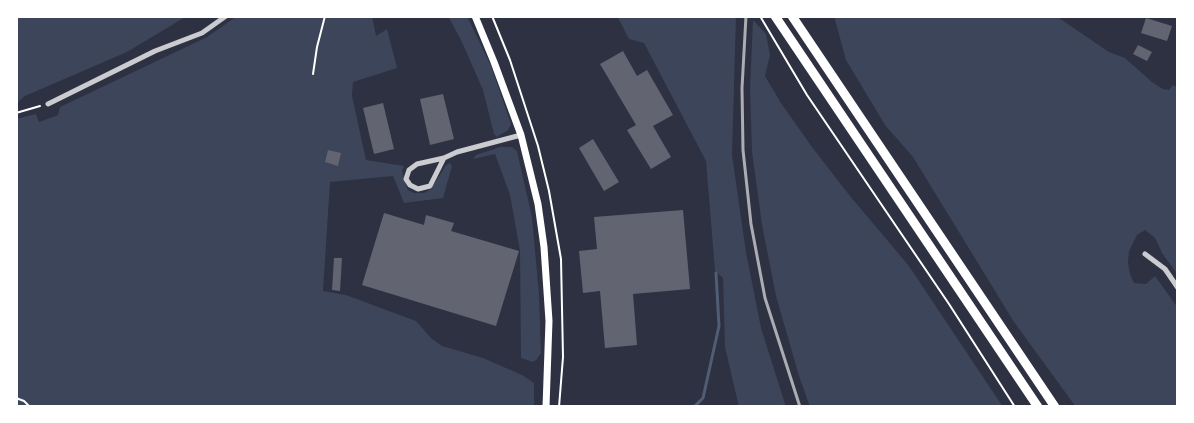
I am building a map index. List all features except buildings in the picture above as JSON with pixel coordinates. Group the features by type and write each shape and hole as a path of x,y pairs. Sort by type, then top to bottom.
{"highway":[{"path":"775,16 1038,407"},
{"path":"792,16 1054,407"}],"main road":[{"path":"475,16 521,135 538,204 544,247 549,321 546,407"}],"street":[{"path":"48,104 155,51 202,33 226,16"},
{"path":"444,158 430,186 418,189 410,186 406,179 409,170 416,164 444,158 457,152 521,135"},
{"path":"1145,254 1165,269 1178,288"}],"path":[{"path":"313,74 317,47 325,16"},
{"path":"760,16 807,95 949,304 1015,407"},
{"path":"16,113 48,104"},
{"path":"16,398 24,401 30,407"}],"shaded area":[{"path":"16,16 187,16 127,52 25,96 16,104"},
{"path":"237,16 372,16 376,36 387,29 397,68 353,82 352,96 366,160 404,166 402,171 405,182 408,190 414,193 424,193 431,189 446,165 450,163 452,166 443,198 404,203 393,176 330,182 323,291 346,295 416,321 431,338 442,346 483,358 522,375 534,383 534,407 16,407 16,119 36,114 39,122 58,115 60,107 207,37"},
{"path":"448,16 467,16 491,66 511,124 508,130 497,137 494,134 483,90"},
{"path":"617,16 736,16 732,155 746,252 761,328 786,407 739,407 725,347 723,278 715,271 706,161 644,43 629,39"},
{"path":"834,16 1056,16 1109,52 1125,58 1152,82 1163,89 1169,90 1173,85 1178,88 1178,275 1162,253 1155,238 1145,230 1137,235 1129,251 1128,262 1134,283 1146,284 1155,276 1178,308 1178,407 1076,407 1014,322 913,157 885,125 846,60"},
{"path":"753,20 766,34 770,55 765,76 781,103 850,196 909,266 1003,407 810,407 776,296 762,225 752,152 750,89"},
{"path":"500,147 512,147 517,151 532,217 539,294 541,353 533,362 521,358 520,251 510,195 495,154 473,159 476,155"}],"waterway":[{"path":"694,407 703,398 719,326 716,273"}],"railway":[{"path":"746,16 742,88 743,150 751,224 765,298 800,407"}]}
